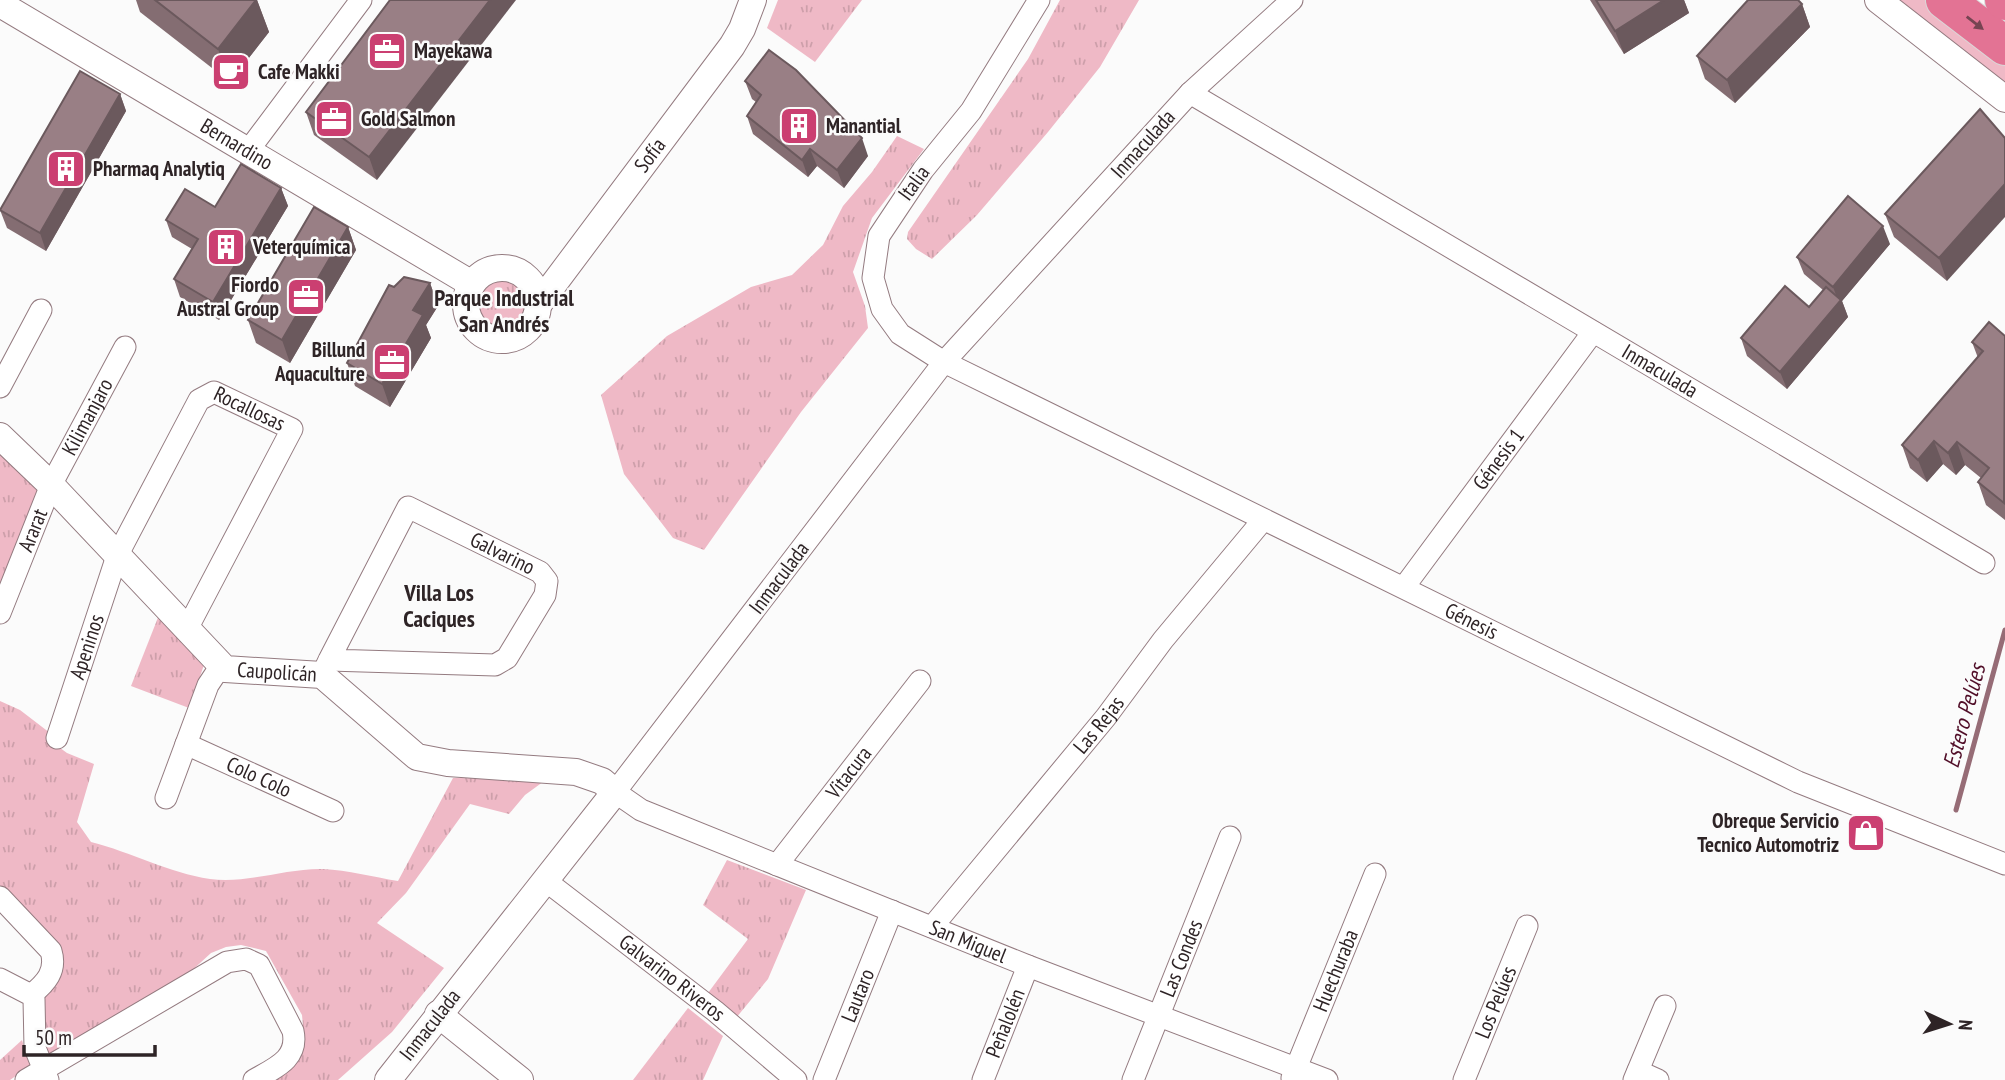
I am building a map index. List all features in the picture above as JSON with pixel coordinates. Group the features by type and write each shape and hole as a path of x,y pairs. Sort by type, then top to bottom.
{"highway":[{"path":"1945,0 2005,46"}],"street":[{"path":"248,151 361,0"},
{"name":"Sofía","path":"538,305 732,46 753,0"},
{"name":"Italia","path":"944,362 900,334 882,309 873,278 879,236 923,170 971,111 1039,0"},
{"name":"Inmaculada","path":"388,1080 615,792 944,362 1190,93 1292,0"},
{"path":"1878,0 2005,99"},
{"name":"Bernardino","path":"0,4 472,284"},
{"name":"Inmaculada","path":"1190,93 1984,563"},
{"path":"501,268 513,270 531,283 538,305 530,327 520,335 497,340 476,329 467,307 467,296 472,284 490,270 501,268"},
{"path":"0,387 41,310"},
{"name":"Génesis 1","path":"1404,587 1593,332"},
{"name":"Kilimanjaro","path":"51,485 125,346"},
{"name":"Génesis","path":"944,362 1798,782 2005,864"},
{"name":"Rocallosas","path":"117,556 199,400 214,391 292,429 187,629"},
{"name":"Caupolicán","path":"0,436 51,485 225,669 325,667 417,757 448,763 576,772 602,781 615,792"},
{"name":"Ararat","path":"0,613 51,485"},
{"name":"Galvarino","path":"408,507 540,572 547,581 545,595 507,657 495,665 325,667 408,507"},
{"name":"Las Rejas","path":"932,927 1106,717 1163,640 1263,520"},
{"name":"Apeninos","path":"57,738 117,556"},
{"path":"166,798 208,685 216,673 225,669"},
{"name":"Vitacura","path":"777,865 920,681"},
{"name":"Colo Colo","path":"186,744 333,811"},
{"name":"San Miguel","path":"615,792 641,810 1028,966 1159,1015 1294,1074 1327,1080"},
{"name":"Las Condes","path":"1133,1080 1230,837"},
{"name":"Huechuraba","path":"1294,1074 1375,874"},
{"name":"Galvarino Riveros","path":"546,881 715,1011 796,1080"},
{"path":"0,897 51,951 53,960 50,977 32,995"},
{"name":"Lautaro","path":"824,1080 892,911"},
{"name":"Los Pelúes","path":"1464,1080 1527,926"},
{"path":"0,979 32,995 35,1003 35,1048 39,1076 227,962 246,959 259,965 295,1038 289,1056 281,1065 254,1080"},
{"name":"Peñalolén","path":"983,1080 1028,966"},
{"path":"1658,1080 1636,1076 1665,1006"},
{"path":"438,1014 520,1080"}],"green space":[{"path":"778,0 862,0 815,62 767,28"},
{"path":"1060,0 1139,0 1100,67 977,215 932,259 916,249 907,239 908,232 1028,59"},
{"path":"1891,0 1928,0 2005,62 2005,88"},
{"path":"897,136 924,149 872,218 853,272 865,306 868,328 801,412 704,550 673,538 624,474 601,395 667,336 751,287 792,275 823,245 843,206 872,172"},
{"path":"501,278 520,285 527,304 520,323 501,330 482,323 475,304 482,285"},
{"path":"0,452 36,484 37,491 0,599"},
{"path":"159,615 205,662 189,708 131,686"},
{"path":"0,701 20,710 50,733 52,742 67,753 94,764 77,822 91,842 180,872 210,879 238,879 323,869 398,881 453,778 547,779 525,795 509,814 470,804 406,893 377,923 444,968 392,1032 338,1080 271,1080 304,1037 302,1015 266,951 241,945 211,953 175,986 51,1057 45,1054 41,1003 55,975 0,890"},
{"path":"727,860 806,890 768,979 736,1018 708,993 748,939 703,905"},
{"path":"688,1008 723,1036 703,1080 633,1080"},
{"path":"22,1040 30,1066 10,1080 0,1080 0,1060"}],"building":[{"path":"155,0 256,0 218,49"},
{"path":"390,0 490,0 369,157 306,112"},
{"path":"1596,0 1664,0 1615,31"},
{"path":"1748,0 1798,0 1802,4 1727,80 1697,56"},
{"name":"Manantial","path":"769,50 796,70 862,138 837,170 810,149 802,160 747,116 761,95 745,81"},
{"name":"Pharmaq Analytiq","path":"80,71 120,94 40,233 0,210"},
{"path":"1980,109 2005,138 2005,184 1939,258 1885,214"},
{"name":"Veterquímica","path":"241,164 281,188 213,302 174,279 198,239 166,220 185,189 215,207"},
{"path":"1848,196 1883,226 1833,287 1797,257"},
{"path":"314,207 348,227 282,340 248,320"},
{"path":"404,277 430,283 413,310 423,315 382,384 347,363 389,285 394,287"},
{"path":"1785,286 1809,307 1826,287 1841,300 1780,372 1741,338"},
{"path":"1989,322 2005,336 2004,503 1978,482 1989,468 1957,442 1948,453 1934,441 1918,460 1902,445 1983,351 1972,342"}],"waterway":[{"name":"Estero Pelúes","path":"1956,810 2005,630"}],"place":[{"name":"Mayekawa","path":"387,51"},
{"name":"Cafe Makki","path":"231,72"},
{"name":"Gold Salmon","path":"334,119"},
{"name":"Manantial","path":"799,126"},
{"name":"Pharmaq Analytiq","path":"66,169"},
{"name":"Veterquímica","path":"226,247"},
{"name":"Fiordo Austral Group","path":"306,297"},
{"name":"Billund Aquaculture","path":"392,362"},
{"name":"Obreque Servicio Tecnico Automotriz","path":"1866,833"}],"district":[{"name":"Parque Industrial San Andrés","path":"504,311"},
{"name":"Villa Los Caciques","path":"439,606"}]}
